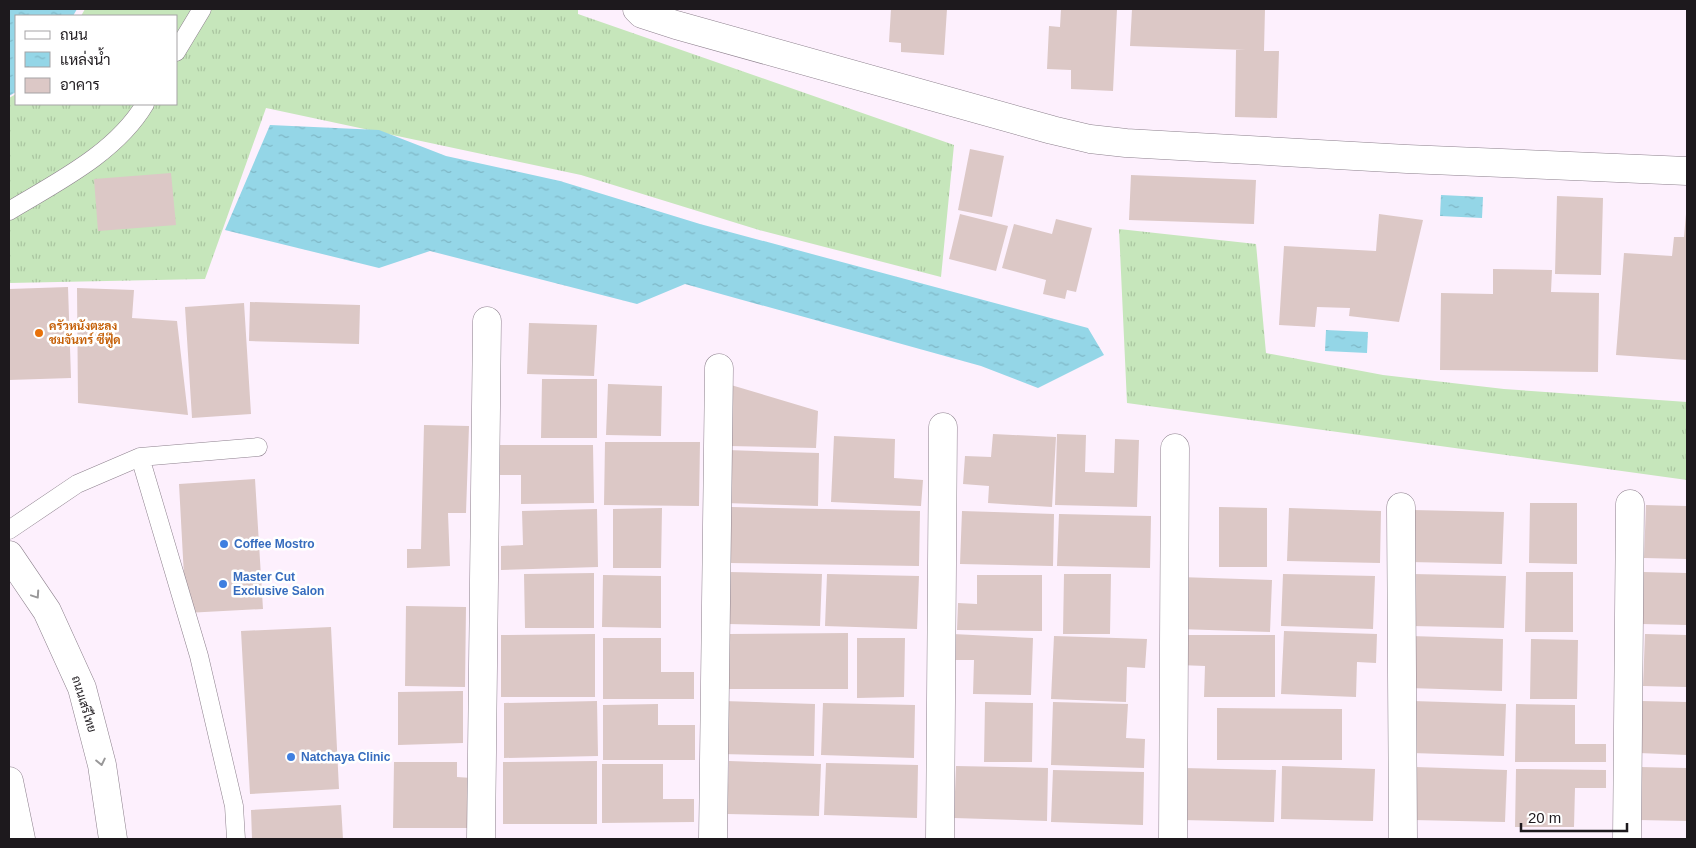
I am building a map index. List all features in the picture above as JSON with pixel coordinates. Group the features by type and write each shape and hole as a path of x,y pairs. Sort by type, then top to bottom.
{"street":[{"path":"637,9 642,14 676,26 1090,139 1136,144 1397,159 1687,172"},
{"path":"481,839 487,322"},
{"path":"713,839 719,368"},
{"path":"940,839 943,427"},
{"path":"1173,839 1175,448"},
{"path":"1627,839 1630,504"},
{"path":"1401,507 1403,839"},
{"name":"ถนนเสรีไทย","path":"9,554 47,611 82,688 102,764 113,839"},
{"path":"9,781 21,839"}],"lane":[{"path":"178,49 202,9"},
{"path":"9,211 102,153 138,116 145,105"},
{"path":"9,530 77,484 140,457 258,447"},
{"path":"140,457 199,656 234,806 236,839"}],"green space":[{"path":"85,9 578,9 578,14 954,145 941,277 759,230 581,175 266,108 205,279 9,283 9,98 15,95 15,105 178,105 178,15 82,15"},
{"path":"1119,229 1256,244 1266,353 1383,375 1504,389 1687,402 1687,480 1127,403"}],"water":[{"path":"9,9 77,9 74,15 15,15 15,93 9,96"},
{"path":"270,125 379,130 446,156 560,181 700,224 1088,328 1104,355 1038,388 981,366 685,284 637,304 430,251 379,268 225,230"},
{"path":"1441,195 1483,197 1482,218 1440,216"},
{"path":"1326,330 1368,332 1367,353 1325,351"}],"building":[{"path":"891,9 947,9 944,55 901,52 901,43 889,42"},
{"path":"1061,9 1117,9 1113,91 1071,89 1071,70 1047,69 1049,26 1060,27"},
{"path":"1132,9 1265,9 1264,51 1279,51 1277,118 1235,117 1236,50 1246,50 1130,46"},
{"path":"970,149 1004,156 992,217 958,210"},
{"path":"171,173 176,225 98,231 94,179"},
{"path":"1131,175 1256,180 1254,224 1129,220"},
{"path":"1557,196 1603,198 1601,275 1555,274"},
{"path":"960,214 1008,226 996,271 949,259"},
{"path":"1379,214 1423,220 1399,322 1349,316 1350,308 1317,307 1315,327 1279,325 1284,246 1376,251"},
{"path":"1686,214 1687,360 1616,355 1624,253 1672,256 1674,237 1684,237"},
{"path":"1056,219 1092,228 1076,292 1067,290 1065,299 1043,294 1046,280 1002,268 1014,224 1052,234"},
{"path":"1493,269 1552,270 1551,292 1599,293 1598,372 1440,370 1441,293 1493,294"},
{"name":"ครัวหนังตะลุง ชมจันทร์ ซีฟู๊ด","path":"68,287 71,378 9,380 9,289"},
{"path":"77,288 134,290 132,318 177,321 188,415 78,403"},
{"path":"250,302 360,305 359,344 249,341"},
{"path":"244,303 251,414 192,418 185,307"},
{"path":"529,323 597,325 594,376 527,374"},
{"path":"542,379 597,379 597,438 541,438"},
{"path":"608,384 662,386 661,436 606,435"},
{"path":"731,385 818,411 816,448 729,446"},
{"path":"424,425 469,426 466,513 448,513 450,566 407,568 407,549 421,549"},
{"path":"993,434 1056,437 1052,507 988,503 989,486 963,484 965,456 991,457"},
{"path":"1057,434 1086,435 1085,472 1114,473 1115,439 1139,440 1137,507 1055,505"},
{"path":"834,436 895,439 894,478 923,480 921,506 831,502"},
{"path":"605,442 700,442 699,506 604,505"},
{"path":"499,445 593,445 594,503 521,504 521,475 500,475"},
{"path":"727,450 819,453 818,506 725,503"},
{"path":"255,479 263,609 186,613 179,484"},
{"path":"1530,503 1577,503 1577,564 1529,563"},
{"path":"1646,505 1687,506 1687,559 1644,558"},
{"path":"731,507 920,511 919,566 729,563"},
{"path":"1219,507 1267,508 1267,567 1219,567"},
{"path":"662,508 661,568 613,568 613,509"},
{"path":"1289,508 1381,511 1380,563 1287,561"},
{"path":"597,509 598,567 501,570 501,546 523,545 522,511"},
{"path":"1412,510 1504,512 1502,564 1410,562"},
{"path":"962,511 1054,514 1053,566 960,564"},
{"path":"1059,514 1151,516 1150,568 1057,566"},
{"path":"729,572 822,574 820,626 728,624"},
{"path":"1526,572 1573,572 1573,632 1525,632"},
{"path":"1643,572 1687,573 1687,625 1641,624"},
{"path":"594,573 594,628 525,628 524,574"},
{"path":"827,574 919,576 917,629 825,626"},
{"path":"1064,574 1111,574 1110,634 1063,634"},
{"path":"1283,574 1375,576 1373,629 1281,626"},
{"path":"1413,574 1506,576 1504,628 1412,626"},
{"path":"603,575 661,576 661,628 602,627"},
{"path":"977,575 1042,575 1042,631 957,630 958,603 977,604"},
{"path":"1179,577 1272,580 1270,632 1178,629"},
{"path":"406,606 466,607 465,687 405,686"},
{"path":"331,627 339,789 250,794 241,631"},
{"path":"1284,631 1377,634 1376,663 1357,662 1356,697 1281,694"},
{"path":"848,633 848,689 729,689 729,634"},
{"path":"595,634 595,697 501,697 501,635"},
{"path":"953,634 1033,638 1031,695 973,694 974,660 952,660"},
{"path":"1645,634 1687,635 1687,687 1643,686"},
{"path":"1180,635 1275,635 1275,697 1204,697 1205,666 1179,665"},
{"path":"1054,636 1147,639 1145,668 1127,667 1126,702 1051,699"},
{"path":"1411,636 1503,639 1502,691 1409,688"},
{"path":"603,638 661,638 661,672 694,672 694,699 603,699"},
{"path":"857,638 905,638 904,697 857,698"},
{"path":"1531,639 1578,640 1577,699 1530,699"},
{"path":"463,691 463,743 398,745 398,692"},
{"path":"597,701 598,756 504,758 504,703"},
{"path":"723,701 815,704 814,756 721,754"},
{"path":"1413,701 1506,704 1504,756 1412,753"},
{"path":"1641,701 1687,702 1687,755 1639,753"},
{"path":"985,702 1033,703 1032,762 984,762"},
{"path":"1053,702 1128,704 1126,738 1145,739 1144,768 1051,765"},
{"path":"823,703 915,705 914,758 821,755"},
{"path":"658,704 658,725 695,725 695,760 603,760 603,705"},
{"path":"1516,704 1575,705 1575,744 1606,744 1606,762 1515,762"},
{"path":"1217,708 1342,709 1342,760 1217,760"},
{"path":"597,761 597,824 503,824 503,762"},
{"path":"729,761 821,764 819,816 727,814"},
{"path":"394,762 457,762 457,777 472,778 472,828 393,828"},
{"path":"826,763 918,765 917,818 824,815"},
{"path":"602,764 663,764 663,799 694,799 694,822 602,823"},
{"path":"956,766 1048,768 1047,821 954,818"},
{"path":"1282,766 1375,769 1373,821 1281,819"},
{"path":"1415,767 1507,770 1505,822 1413,820"},
{"path":"1640,767 1687,768 1687,821 1639,820"},
{"path":"1183,768 1276,770 1274,822 1182,820"},
{"path":"1516,769 1606,770 1606,788 1575,788 1574,827 1515,827"},
{"path":"1053,770 1144,772 1143,825 1051,822"},
{"path":"341,805 343,839 252,839 251,810"}],"place":[{"name":"ครัวหนังตะลุง ชมจันทร์ ซีฟู๊ด","path":"39,333"},
{"name":"Coffee Mostro","path":"224,544"},
{"name":"Master Cut Exclusive Salon","path":"223,584"},
{"name":"Natchaya Clinic","path":"291,757"}]}
